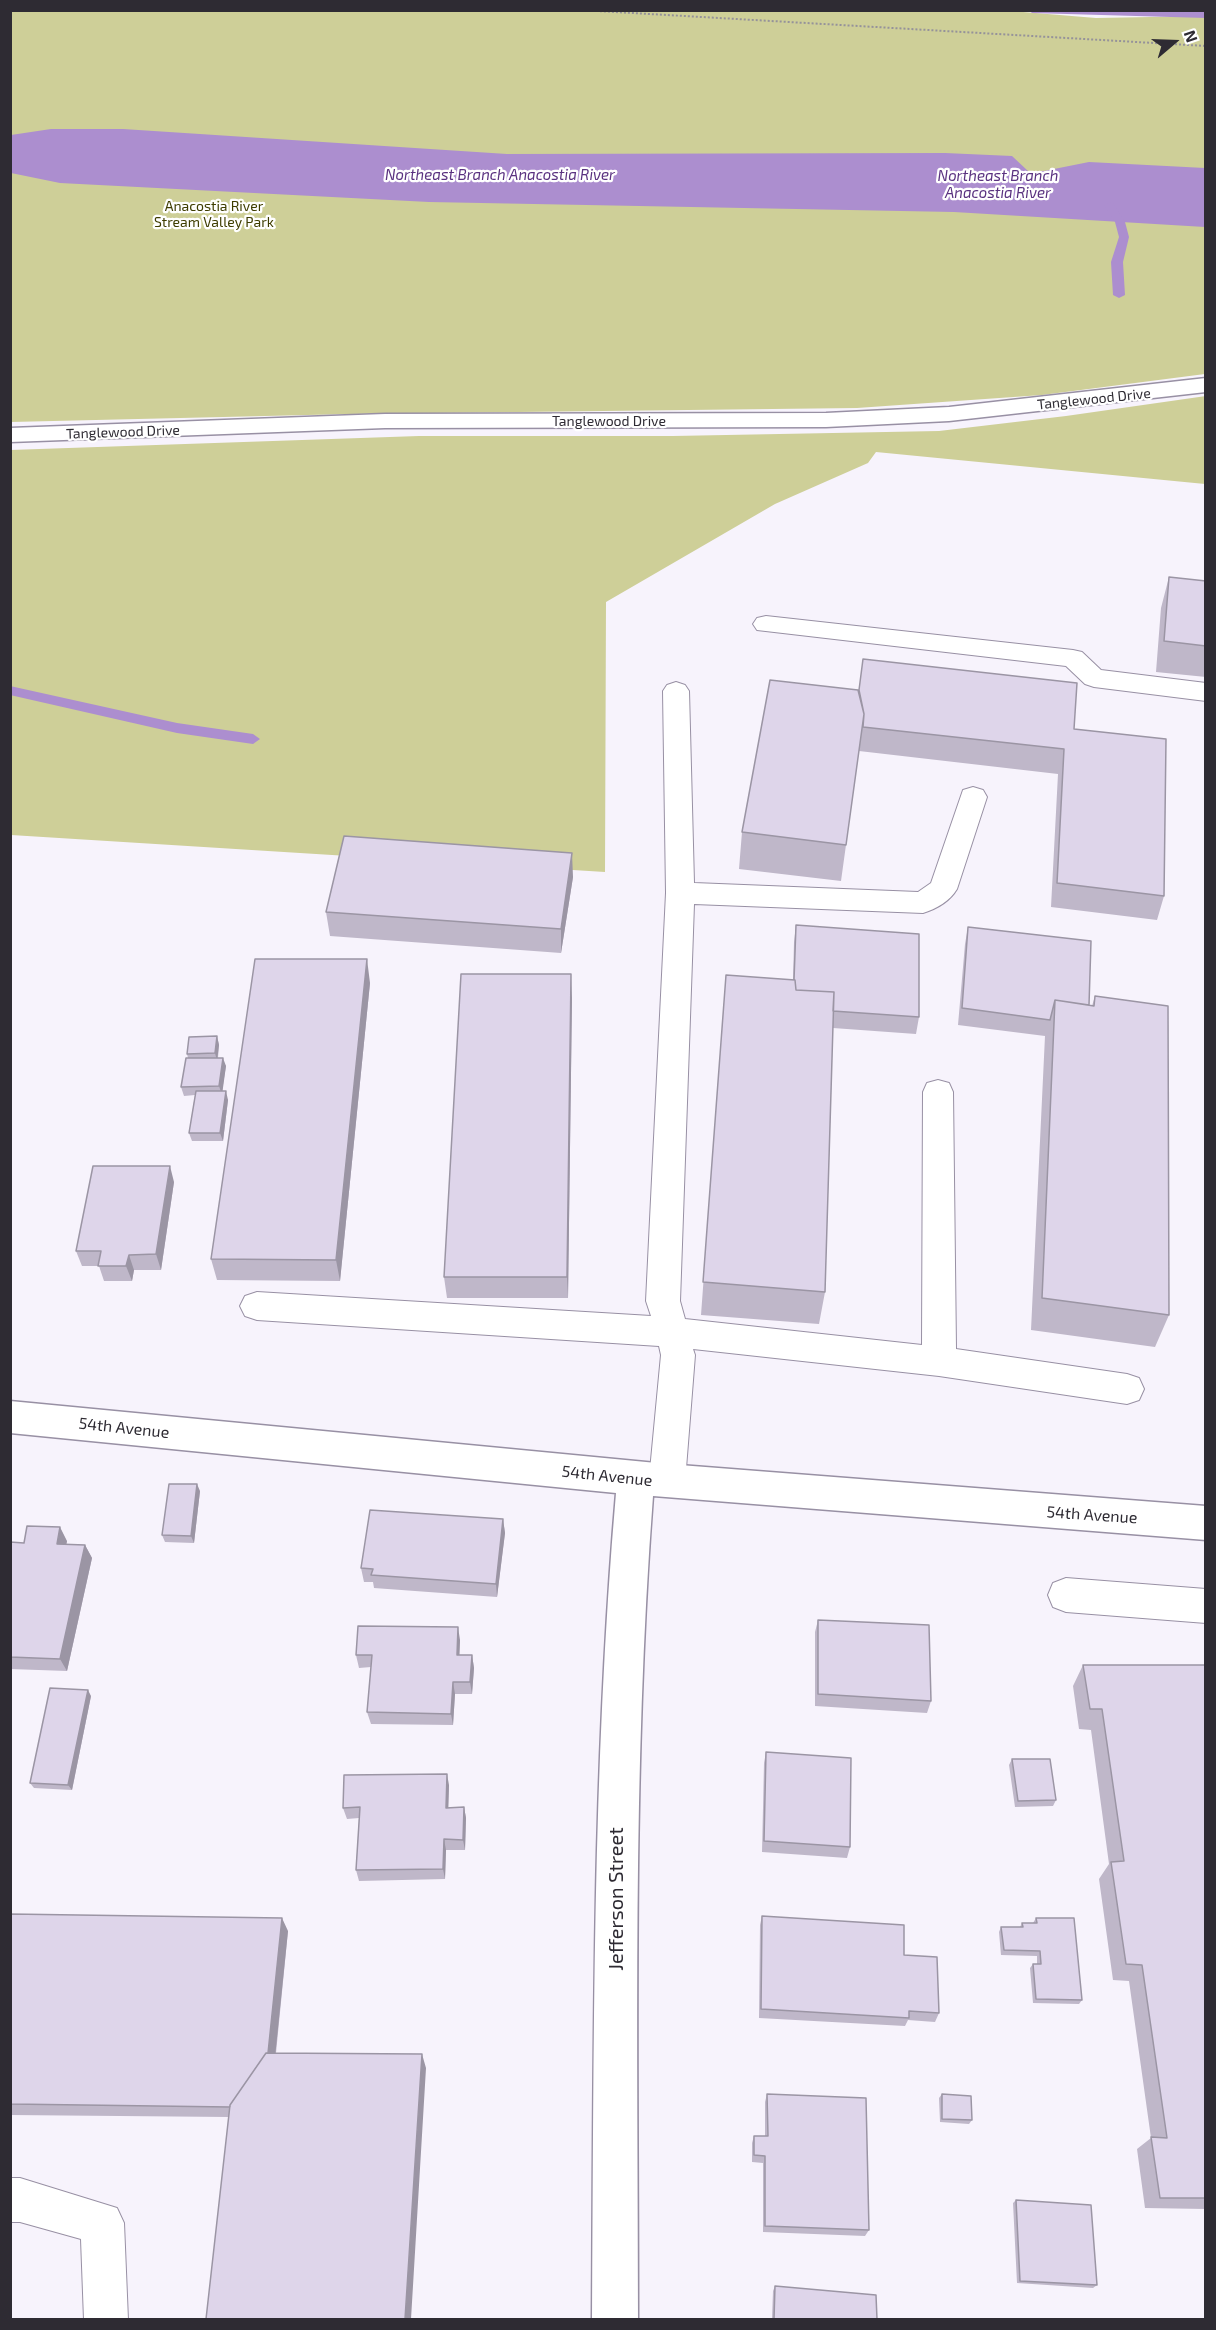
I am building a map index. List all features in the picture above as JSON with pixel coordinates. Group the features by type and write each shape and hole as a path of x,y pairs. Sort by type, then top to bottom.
{"street":[{"name":"Tanglewood Drive","path":"10,435 374,421 826,420 949,414 1206,385"},
{"name":"54th Avenue","path":"10,1416 652,1480 1206,1523"},
{"name":"Jefferson Street","path":"615,2319 615,1861 626,1586 652,1480"}],"lane":[{"path":"766,624 1072,658 1094,678 1206,692"},
{"path":"652,1480 678,1355 663,1301 680,893 676,691"},
{"path":"680,893 923,903 943,889 973,797"},
{"path":"938,1092 939,1361"},
{"path":"257,1306 671,1332 939,1361 1127,1389"},
{"path":"1066,1595 1206,1606"},
{"path":"10,2200 20,2200 102,2223 106,2319"}],"path":[{"path":"580,10 1206,46"}],"green space":[{"name":"Anacostia River Stream Valley Park","path":"999,10 1096,18 1205,16 1205,374 1042,395 857,408 350,414 11,422 10,11"},
{"path":"1206,396 1205,484 876,452 868,463 775,504 606,602 605,872 11,835 10,450 419,436 673,436 939,431"}],"water":[{"name":"Northeast Branch Anacostia River","path":"51,129 123,129 507,154 945,153 1012,156 1028,171 1044,171 1089,162 1205,168 1205,227 954,212 429,202 60,183 11,173 11,135"}],"building":[{"path":"1169,577 1206,581 1206,646 1164,641"},
{"path":"863,659 1077,683 1074,729 1166,739 1164,896 1057,883 1064,749 863,727 864,714 859,690"},
{"path":"770,680 858,690 864,714 846,845 742,832"},
{"path":"344,836 572,853 561,929 326,912"},
{"path":"796,925 919,934 919,1017 833,1011 834,992 796,990 794,980"},
{"path":"968,927 1091,941 1089,1005 1055,1000 1050,1020 962,1008"},
{"path":"255,959 367,959 336,1260 211,1259"},
{"path":"461,974 571,974 567,1277 444,1277"},
{"path":"726,975 795,980 796,990 834,992 825,1292 703,1282"},
{"path":"1095,996 1168,1006 1169,1315 1042,1298 1055,1000 1094,1006"},
{"path":"217,1036 215,1053 187,1054 189,1037"},
{"path":"186,1058 223,1058 219,1086 181,1087"},
{"path":"196,1091 226,1091 220,1133 189,1133"},
{"path":"93,1166 170,1166 156,1254 129,1255 126,1266 98,1266 101,1251 76,1251"},
{"path":"169,1484 197,1484 191,1536 162,1535"},
{"path":"370,1510 503,1519 496,1584 371,1575 373,1569 361,1568"},
{"path":"27,1526 60,1527 57,1544 85,1545 60,1659 10,1657 10,1542 24,1543"},
{"path":"818,1620 929,1625 931,1701 818,1694"},
{"path":"358,1626 458,1627 457,1655 472,1655 470,1682 453,1682 451,1714 367,1712 372,1655 356,1655"},
{"path":"1083,1665 1206,1665 1206,2198 1160,2198 1151,2137 1167,2138 1142,1965 1126,1964 1111,1862 1124,1861 1102,1709 1090,1709"},
{"path":"50,1688 88,1690 68,1785 30,1783"},
{"path":"766,1752 851,1758 850,1847 764,1841"},
{"path":"1012,1759 1050,1759 1056,1800 1018,1801"},
{"path":"447,1774 446,1808 464,1807 463,1840 444,1839 443,1869 356,1870 360,1807 343,1808 344,1775"},
{"path":"10,1914 282,1918 268,2053 230,2107 10,2104"},
{"path":"762,1916 904,1925 904,1955 937,1957 939,2013 909,2011 909,2018 761,2009"},
{"path":"1036,1918 1074,1918 1082,2000 1036,1999 1033,1964 1041,1964 1040,1951 1004,1950 1001,1927 1023,1927 1022,1923 1037,1923"},
{"path":"266,2053 422,2054 405,2319 206,2319 230,2105"},
{"path":"767,2094 866,2098 869,2230 765,2226 765,2156 754,2155 754,2136 768,2136"},
{"path":"942,2094 971,2096 972,2120 942,2119"},
{"path":"1016,2200 1091,2205 1097,2285 1020,2281"},
{"path":"775,2286 876,2295 877,2319 774,2319"}],"waterway":[{"path":"1032,10 1206,15"},
{"path":"1109,205 1120,222 1124,237 1117,262 1119,295"},
{"path":"10,690 177,728 253,739"}]}
